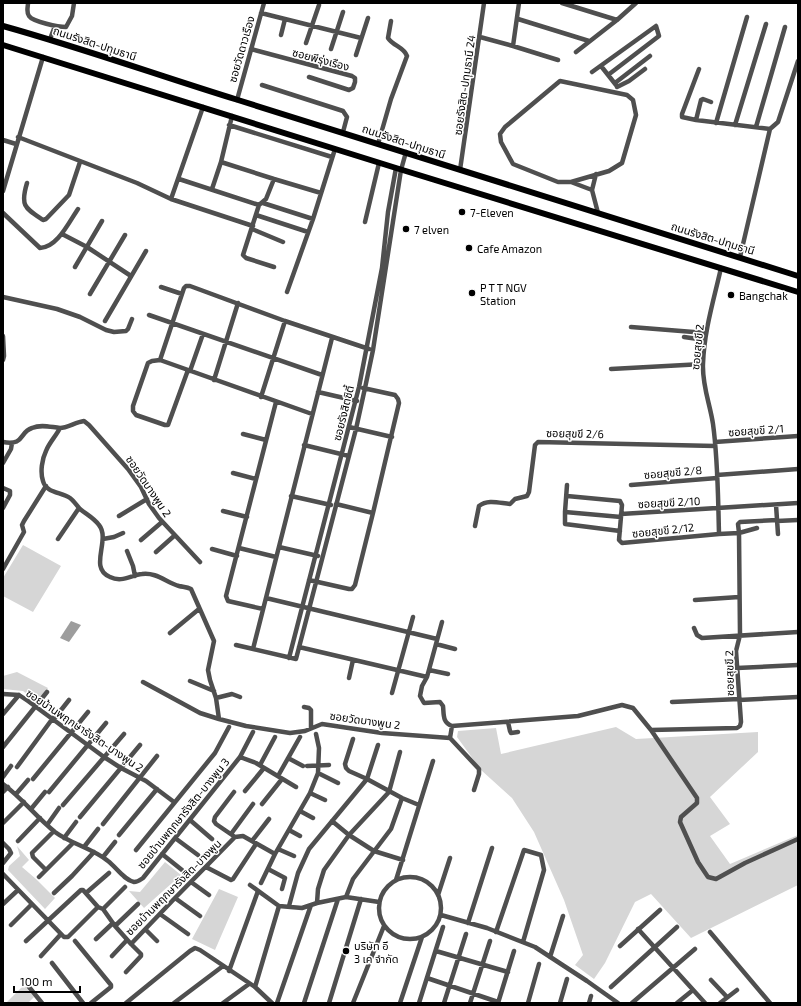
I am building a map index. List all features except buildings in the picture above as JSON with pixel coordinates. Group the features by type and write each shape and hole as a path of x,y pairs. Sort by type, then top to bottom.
{"main road":[{"name":"ถนนรังสิต-ปทุมธานี","path":"3,26 50,39 237,100 798,276"},
{"path":"3,45 798,292"}],"street":[{"path":"28,3 28,15 32,18 55,26 66,27 72,16 74,3"},
{"name":"ซอยวัดดาวเรือง","path":"237,100 264,3"},
{"name":"ซอยรังสิต-ปทุมธานี 24","path":"460,170 484,3"},
{"path":"514,46 520,3"},
{"path":"562,3 617,20"},
{"path":"576,52 636,3"},
{"path":"306,43 319,5"},
{"path":"331,49 343,12"},
{"path":"261,13 361,38"},
{"path":"716,123 747,17"},
{"path":"356,55 368,18"},
{"path":"280,35 285,19"},
{"path":"518,19 589,41"},
{"path":"378,144 391,99 407,56 403,50 390,42 388,38 391,21"},
{"path":"735,125 766,24"},
{"path":"50,39 55,26"},
{"path":"592,72 655,26 657,27 659,36 608,75"},
{"path":"756,127 785,27"},
{"path":"480,37 558,60"},
{"name":"ซอยพีรุ่งเรือง","path":"251,49 352,76 355,78 355,82 353,88 348,90 310,77"},
{"path":"616,87 650,56"},
{"path":"3,191 43,57"},
{"path":"740,257 770,129 778,122 796,79 798,61"},
{"path":"602,66 616,87 631,98 635,106 636,115 622,163 609,171 570,182 558,182 513,164 501,142 500,134 560,80 616,87 626,83 645,69"},
{"path":"699,69 681,115 683,118 770,129"},
{"path":"262,85 343,111 347,116 343,132"},
{"path":"696,120 701,100 703,99 711,102"},
{"path":"171,199 203,107"},
{"path":"212,189 221,162 232,116"},
{"path":"229,125 332,157"},
{"path":"18,137 171,199 252,228 283,242"},
{"path":"3,140 16,144"},
{"path":"287,292 313,219 335,149"},
{"path":"399,169 406,152"},
{"path":"27,183 23,196 28,210 43,220 46,219 69,195 80,162"},
{"path":"221,162 321,193"},
{"path":"365,222 379,163"},
{"name":"ซอยรังสิตซิตี้","path":"399,169 373,350 356,430 296,659 289,658 356,401 382,268 388,212 399,169"},
{"path":"596,174 592,190 598,213"},
{"path":"179,179 313,219"},
{"path":"274,179 266,199 261,204 256,215 243,255 244,257 274,267"},
{"path":"570,182 592,190"},
{"path":"3,213 40,248 52,245 62,234 78,209"},
{"path":"256,215 308,232"},
{"path":"75,267 102,221"},
{"path":"62,234 87,247 131,276"},
{"path":"90,294 125,235"},
{"path":"104,321 146,251"},
{"name":"ซอยสุขขี 2","path":"719,534 715,444 713,423 704,386 703,364 706,333 721,268"},
{"path":"160,360 184,288 186,286 190,286 238,303 332,338 373,350"},
{"path":"160,287 182,294"},
{"path":"3,297 57,309 80,316 106,330 114,332 126,331 132,319"},
{"path":"214,380 238,303"},
{"path":"150,315 322,375"},
{"path":"261,397 285,321"},
{"path":"631,327 706,333"},
{"path":"203,334 189,370 168,425 136,415 133,411 133,406 148,364 152,361 160,360 189,370 261,397 312,414"},
{"path":"3,336 3,360"},
{"path":"684,337 705,340"},
{"path":"253,649 332,338"},
{"path":"611,369 703,364"},
{"path":"309,580 349,589 352,589 355,585 399,403 398,398 395,396 359,387"},
{"path":"318,392 362,402"},
{"path":"263,609 228,601 226,596 276,402"},
{"name":"ซอยวัดบางพูน 2","path":"12,443 22,438 29,429 37,426 60,428 76,422 84,421 128,469 141,487 162,522 200,562"},
{"path":"60,428 46,450 43,459 43,483 54,493 70,498 79,508 99,524 104,539 99,562 102,572 108,577 114,579 124,579 135,575 148,574 160,576 179,586 191,589 214,641 208,670 214,691 218,697 220,719"},
{"path":"349,428 392,437"},
{"path":"243,434 266,440"},
{"name":"ซอยสุขขี 2/1","path":"715,444 798,436"},
{"path":"3,442 12,443 11,449 3,463"},
{"name":"ซอยสุขขี 2/6","path":"475,526 479,506 482,504 488,502 510,504 515,499 527,496 529,492 535,446 538,442 715,444"},
{"path":"304,445 349,456"},
{"name":"ซอยสุขขี 2/8","path":"631,485 798,469"},
{"path":"233,473 256,479"},
{"path":"567,485 565,522 567,525 620,531 622,505 620,501 567,496"},
{"path":"3,569 24,532 22,525 24,521 46,486"},
{"path":"3,488 10,491 10,495 3,508"},
{"path":"291,496 373,513"},
{"path":"119,516 147,499"},
{"name":"ซอยสุขขี 2/10","path":"565,512 621,516 798,503"},
{"path":"776,505 778,534"},
{"path":"58,539 79,508"},
{"path":"223,511 247,518"},
{"path":"739,533 738,524 743,521 798,520"},
{"path":"142,540 162,522"},
{"path":"719,534 739,533 757,528"},
{"name":"ซอยสุขขี 2/12","path":"620,531 619,540 622,544 719,534"},
{"path":"104,539 123,533"},
{"name":"ซอยสุขขี 2","path":"651,730 737,728 740,726 741,722 736,651 740,635 739,533"},
{"path":"156,552 174,536"},
{"path":"279,547 322,557"},
{"path":"239,548 276,557"},
{"path":"212,549 237,556"},
{"path":"127,551 135,575"},
{"path":"695,600 739,597"},
{"path":"266,598 408,632 455,649"},
{"path":"170,633 199,609"},
{"path":"392,693 413,617"},
{"path":"442,622 428,678 422,686 420,696 424,703 440,702 443,706 444,721 451,728"},
{"path":"694,628 697,635 702,638 798,632"},
{"path":"236,645 289,658"},
{"path":"299,647 428,678"},
{"path":"349,678 353,660"},
{"path":"737,668 798,664"},
{"path":"429,670 448,674"},
{"path":"190,681 214,691"},
{"name":"ซอยวัดบางพูน 2","path":"143,682 200,713 246,726 290,733 302,732 322,724 382,733 450,737"},
{"path":"3,747 47,692"},
{"name":"ซอยบ้านพฤกษารังสิต-บางพูน 2","path":"3,694 19,695 121,768 146,781 174,802"},
{"path":"218,697 227,694 240,697"},
{"path":"3,714 19,695"},
{"path":"672,702 798,697"},
{"path":"3,777 69,700"},
{"path":"451,728 578,716 622,705 633,708 651,730 697,798 697,803 681,817 680,822 698,862 708,877 716,879 738,866 798,839"},
{"path":"304,707 311,710 311,728"},
{"path":"16,794 88,712"},
{"path":"31,809 106,722"},
{"path":"508,722 511,733 518,732"},
{"path":"136,850 215,753 229,726"},
{"path":"451,728 450,737 479,769 474,790"},
{"name":"ซอยบ้านพฤกษารังสิต-บางพูน 3","path":"3,784 16,794 54,831 73,843 103,857 124,876 134,882 143,878 240,757 253,732"},
{"path":"47,825 124,734"},
{"path":"260,883 310,793 318,773 319,748 316,734"},
{"path":"245,790 262,766 275,737"},
{"path":"278,776 300,738"},
{"path":"353,740 345,764 349,771 367,779 389,792 419,805"},
{"path":"80,817 140,745"},
{"path":"289,906 298,873 309,849 367,779 378,745"},
{"path":"317,903 318,890 324,870 349,835 389,792 400,752"},
{"path":"102,824 140,779 157,756"},
{"path":"240,757 262,766 296,787"},
{"path":"288,758 305,766 329,764"},
{"path":"396,880 433,761"},
{"path":"318,773 338,782"},
{"path":"262,804 282,779"},
{"path":"3,792 8,787"},
{"path":"119,835 157,789"},
{"path":"234,792 215,817 214,821 233,836 253,804"},
{"path":"310,793 325,800"},
{"path":"346,897 353,879 391,829 402,798"},
{"path":"3,823 24,802"},
{"path":"300,811 313,818"},
{"path":"18,841 40,818"},
{"path":"206,867 228,880 233,879 269,819"},
{"path":"190,820 212,839"},
{"path":"332,821 349,835 374,851 403,860"},
{"path":"64,838 76,822"},
{"path":"84,847 98,829"},
{"path":"289,830 300,836"},
{"path":"46,870 33,857 32,853 54,831"},
{"name":"ซอยบ้านพฤกษารังสิต-บางพูน","path":"103,909 131,944 206,867 233,836 243,836 275,854"},
{"path":"175,838 198,855"},
{"path":"103,857 114,842"},
{"path":"3,843 11,853 3,863"},
{"path":"39,877 73,843"},
{"path":"468,923 492,848"},
{"path":"278,849 294,856"},
{"path":"496,932 524,850 541,855 544,870 523,942"},
{"path":"54,893 94,852"},
{"path":"162,854 182,870"},
{"path":"438,895 450,858"},
{"path":"268,869 285,878 282,889"},
{"path":"86,893 109,873"},
{"path":"3,874 64,937 68,937 98,907"},
{"path":"411,877 425,880 433,886 438,895 441,905 441,915 437,924 430,932 422,937 412,939 401,938 392,934 384,926 380,918 378,910 382,893 388,885 396,880 411,877"},
{"path":"191,882 209,895"},
{"path":"250,885 280,906 302,908 317,903 346,897 379,902"},
{"path":"26,941 81,890 86,893 98,907 103,909 124,888"},
{"path":"3,904 18,890"},
{"path":"229,971 258,891"},
{"path":"175,898 200,916"},
{"path":"304,1003 338,899"},
{"path":"329,1003 361,899"},
{"path":"11,925 32,904"},
{"path":"96,940 138,904"},
{"path":"277,1003 311,905"},
{"path":"255,988 280,906"},
{"path":"620,946 660,910"},
{"path":"160,914 188,934"},
{"path":"441,915 496,932 535,947 618,1003"},
{"path":"550,957 563,916"},
{"path":"353,1003 384,926"},
{"path":"419,1003 443,927"},
{"path":"611,987 678,927"},
{"path":"638,929 705,1003"},
{"path":"146,930 157,941"},
{"path":"710,932 770,1003"},
{"path":"41,956 61,934"},
{"path":"444,1003 466,934"},
{"path":"400,1003 422,937"},
{"path":"112,956 127,940"},
{"path":"75,941 111,985 111,987 91,1003"},
{"path":"470,1003 490,941"},
{"path":"126,972 141,956 141,954 131,944"},
{"path":"126,1003 195,948 255,988 272,1003"},
{"path":"632,1003 695,949"},
{"path":"436,951 508,972"},
{"path":"427,978 498,1003 514,951"},
{"path":"52,963 83,1003"},
{"path":"528,1003 539,964"},
{"path":"174,1003 223,966"},
{"path":"560,1003 567,979"},
{"path":"711,980 727,997"},
{"path":"223,1003 249,984"},
{"path":"29,987 42,1003"},
{"path":"677,1003 693,990"},
{"path":"720,1003 736,990"},
{"path":"589,1003 591,996"}],"shaded area":[{"path":"23,545 61,566 33,612 3,596 3,578"},
{"path":"71,621 81,625 69,642 60,638"},
{"path":"17,672 48,688 37,702 23,691 3,689 3,676"},
{"path":"616,727 636,739 758,732 758,752 710,797 730,824 710,836 730,864 798,835 798,885 691,938 651,894 635,902 605,963 594,979 575,965 583,955 564,900 534,832 512,798 481,770 457,737 458,731 496,728 501,754"},
{"path":"17,846 29,860 22,867 55,898 45,909 8,870 9,866 20,856"},
{"path":"165,862 181,875 144,908 129,891 140,892"},
{"path":"219,889 238,897 215,950 192,939"},
{"path":"24,985 34,997 28,1003 6,1003"}],"place":[{"name":"7-Eleven","path":"462,212"},
{"name":"7 elven","path":"406,229"},
{"name":"Cafe Amazon","path":"469,248"},
{"name":"P T T NGV Station","path":"472,293"},
{"name":"Bangchak","path":"731,295"},
{"name":"บริษัท อี 3 เค จำกัด","path":"346,951"}]}
